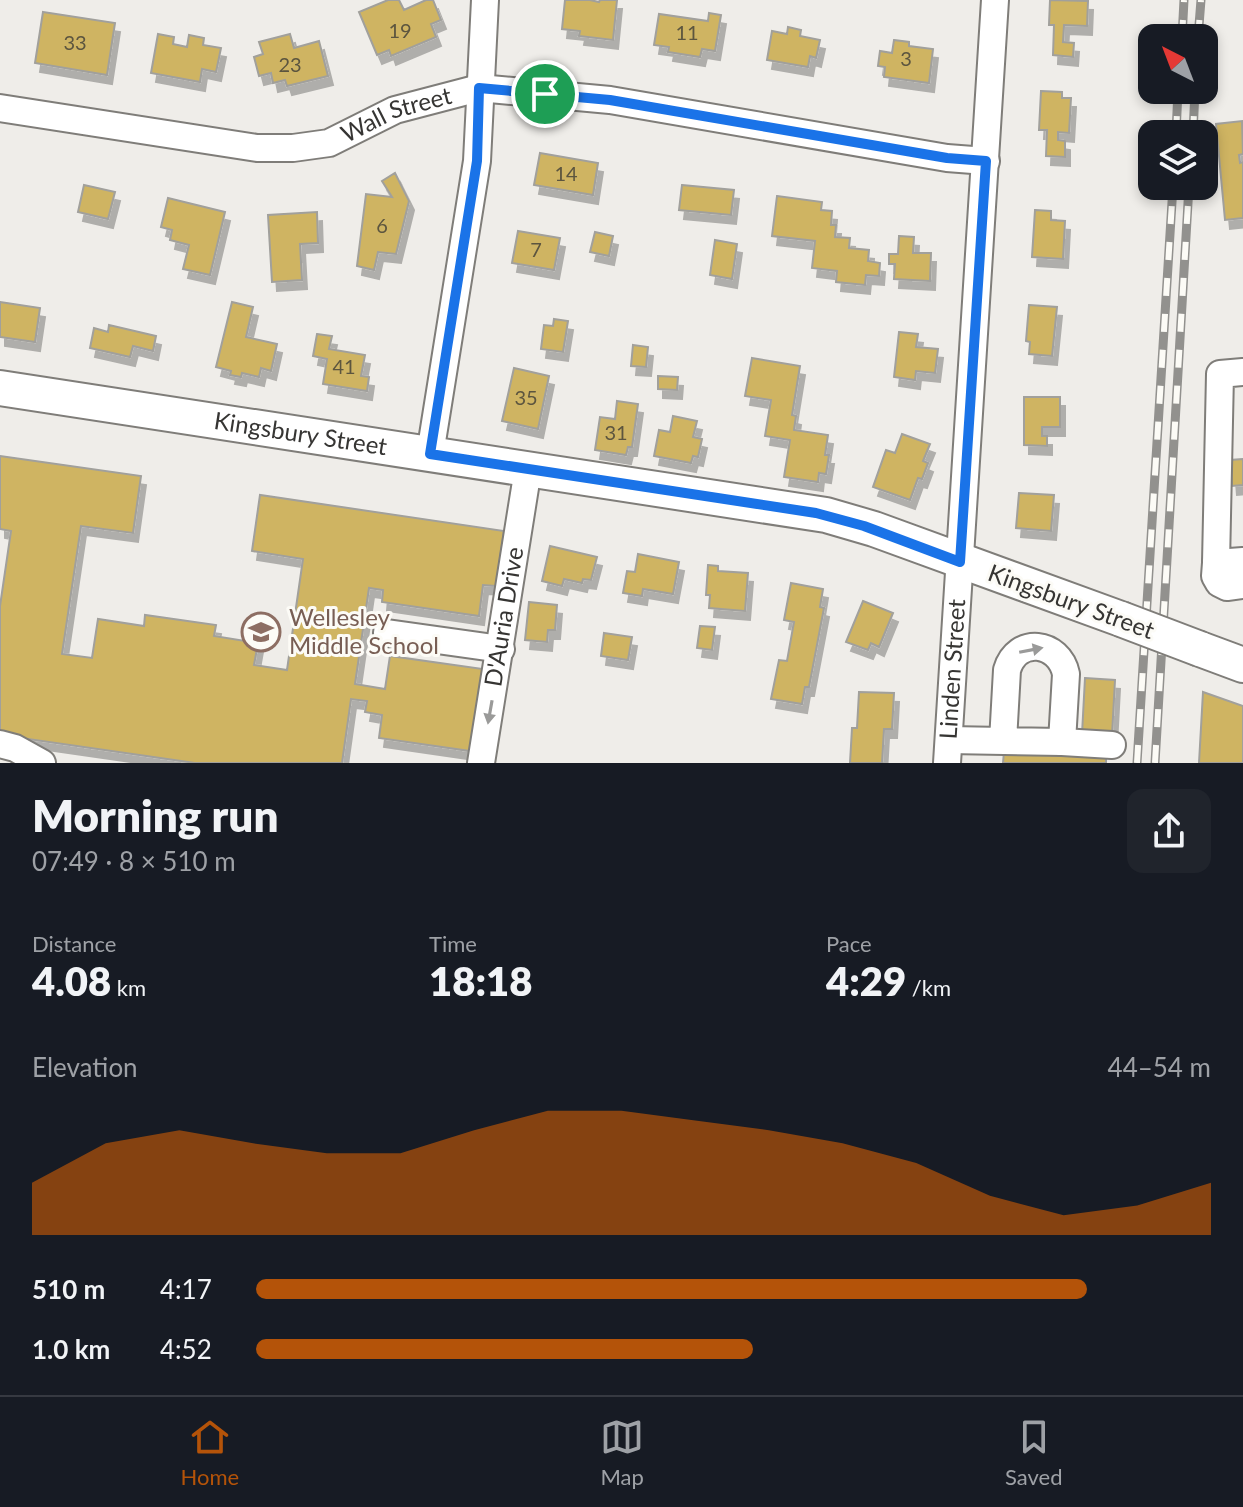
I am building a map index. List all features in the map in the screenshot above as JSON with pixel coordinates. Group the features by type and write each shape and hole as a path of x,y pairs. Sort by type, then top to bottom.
{"main road":[{"name":"Kingsbury Street","path":"0,388 826,515 874,529 1243,665"}],"street":[{"path":"430,454 477,161 485,0"},
{"name":"Linden Street","path":"948,752 995,0"},
{"name":"Wall Street","path":"0,108 257,148 293,148 329,143 395,110 479,88 610,100 947,158 986,161"},
{"path":"1243,372 1220,374 1215,576 1219,583 1227,587 1243,585"},
{"name":"D'Auria Drive","path":"481,763 528,469"},
{"path":"1216,563 1243,561"},
{"path":"387,633 501,649"},
{"path":"996,748 1009,662 1021,650 1038,647 1047,648 1065,665 1062,742"},
{"path":"948,752 1062,742 1112,745"},
{"path":"0,744 15,748 42,763"}],"building":[{"path":"388,0 399,0 404,10 433,0 441,20 431,24 436,37 391,56 389,50 377,55 359,12"},
{"path":"565,0 617,0 613,40 579,36 580,31 562,29"},
{"path":"1050,0 1088,1 1087,26 1064,25 1063,42 1074,43 1073,57 1053,55 1054,25 1049,25"},
{"path":"43,12 115,23 107,75 35,63"},
{"path":"709,13 721,15 715,51 702,49 700,57 668,52 669,47 654,45 659,14 708,21"},
{"path":"788,27 801,30 800,36 820,40 816,58 810,56 808,67 767,60 772,31 787,34"},
{"path":"158,34 174,37 173,44 187,47 189,35 204,38 203,45 221,48 216,72 202,69 200,82 151,73"},
{"path":"290,34 294,48 319,41 328,76 287,86 285,80 273,83 271,73 259,76 254,57 263,54 259,42"},
{"path":"894,40 909,42 909,46 933,49 929,83 884,77 885,67 878,66 880,51 892,53"},
{"path":"1041,91 1062,92 1062,98 1071,98 1069,133 1058,132 1058,140 1065,141 1065,157 1046,156 1047,130 1039,130"},
{"path":"1242,121 1243,154 1239,155 1240,163 1243,162 1243,218 1225,220 1218,124"},
{"path":"540,153 598,163 593,195 534,185"},
{"path":"395,173 409,201 396,254 378,252 374,270 357,266 366,194 392,197 382,181"},
{"path":"84,185 115,192 108,219 78,212"},
{"path":"682,185 734,190 731,215 679,210"},
{"path":"777,196 822,202 821,210 832,211 831,225 836,225 835,237 850,238 849,248 869,250 868,261 880,263 879,276 866,275 865,285 836,282 837,271 812,268 815,241 772,236"},
{"path":"168,198 225,212 210,275 183,269 189,245 170,240 172,230 161,227"},
{"path":"1035,210 1051,211 1051,220 1065,221 1063,259 1032,257"},
{"path":"317,212 318,243 300,244 302,280 272,282 268,215"},
{"path":"518,231 560,238 554,270 512,263"},
{"path":"595,232 613,236 609,256 590,252"},
{"path":"899,236 914,237 913,253 931,253 930,281 894,279 895,264 889,264 889,254 898,254"},
{"path":"715,240 737,244 732,279 710,275"},
{"path":"0,302 40,308 35,342 0,337"},
{"path":"232,302 253,307 246,337 277,344 271,371 261,368 259,377 242,373 241,377 230,375 231,371 216,367"},
{"path":"1029,305 1057,307 1052,356 1029,354 1030,342 1026,341"},
{"path":"554,319 568,321 563,352 541,349 544,325 553,326"},
{"path":"109,325 156,336 153,351 133,346 130,357 90,348 94,328 108,332"},
{"path":"899,332 918,334 916,347 938,349 935,373 916,371 915,380 894,377"},
{"path":"317,334 332,336 329,349 365,355 361,376 369,377 367,391 323,384 327,359 313,356"},
{"path":"633,345 648,347 646,367 631,366"},
{"path":"752,358 800,366 792,415 796,416 794,430 828,435 826,474 819,473 818,482 784,477 790,440 765,436 771,400 745,396"},
{"path":"514,368 549,376 538,429 502,421"},
{"path":"658,376 678,377 677,390 658,389"},
{"path":"1024,397 1060,397 1060,427 1042,427 1042,436 1047,436 1047,446 1024,445"},
{"path":"617,401 638,404 632,447 628,447 626,455 595,450 600,417 615,419"},
{"path":"673,416 697,421 693,437 702,439 698,457 693,456 691,463 654,456 659,430 670,432"},
{"path":"902,434 930,444 923,461 928,463 922,479 918,478 910,500 873,487 886,450 895,453"},
{"path":"0,456 141,476 133,533 81,526 62,654 92,658 98,619 144,626 145,615 216,625 214,636 258,643 254,665 287,670 303,559 252,551 260,495 504,531 496,586 483,585 479,616 382,602 383,590 369,588 355,684 385,689 390,656 483,669 470,751 379,738 382,715 365,712 367,701 351,699 342,763 195,763 0,735 0,606 11,531 0,529"},
{"path":"1243,459 1243,485 1232,486 1230,460"},
{"path":"1019,493 1054,495 1051,531 1016,528"},
{"path":"550,546 597,557 591,580 583,579 582,583 564,579 562,586 542,581"},
{"path":"638,554 679,562 673,594 643,589 642,596 623,593 627,571 635,572"},
{"path":"708,565 718,566 718,571 748,573 745,611 709,608 710,595 706,595"},
{"path":"791,583 823,589 820,607 824,608 809,687 805,687 802,704 771,699 779,660 787,661 794,622 784,620"},
{"path":"863,601 893,613 879,647 871,643 868,650 846,642"},
{"path":"529,602 557,605 555,630 548,630 547,642 525,640"},
{"path":"700,626 715,627 712,650 697,648"},
{"path":"604,633 632,637 628,660 601,656"},
{"path":"1085,678 1115,680 1112,735 1082,734"},
{"path":"859,692 894,693 892,729 884,729 882,763 850,763 852,728 857,728"},
{"path":"1203,692 1243,706 1243,763 1199,763"},
{"path":"1075,749 1075,756 1106,758 1106,763 1003,763 1004,752"}],"railway":[{"path":"1183,24 1184,0"},
{"path":"1199,24 1201,0"},
{"path":"1177,104 1177,120"},
{"path":"1194,104 1194,120"},
{"path":"1137,763 1172,200"},
{"path":"1155,763 1188,200"}],"place":[{"name":"Wellesley Middle School","path":"261,632"}],"route":[{"path":"479,88 545,94 610,100 947,158 986,161 960,562 864,526 816,513 430,454 477,161 479,88"}]}
